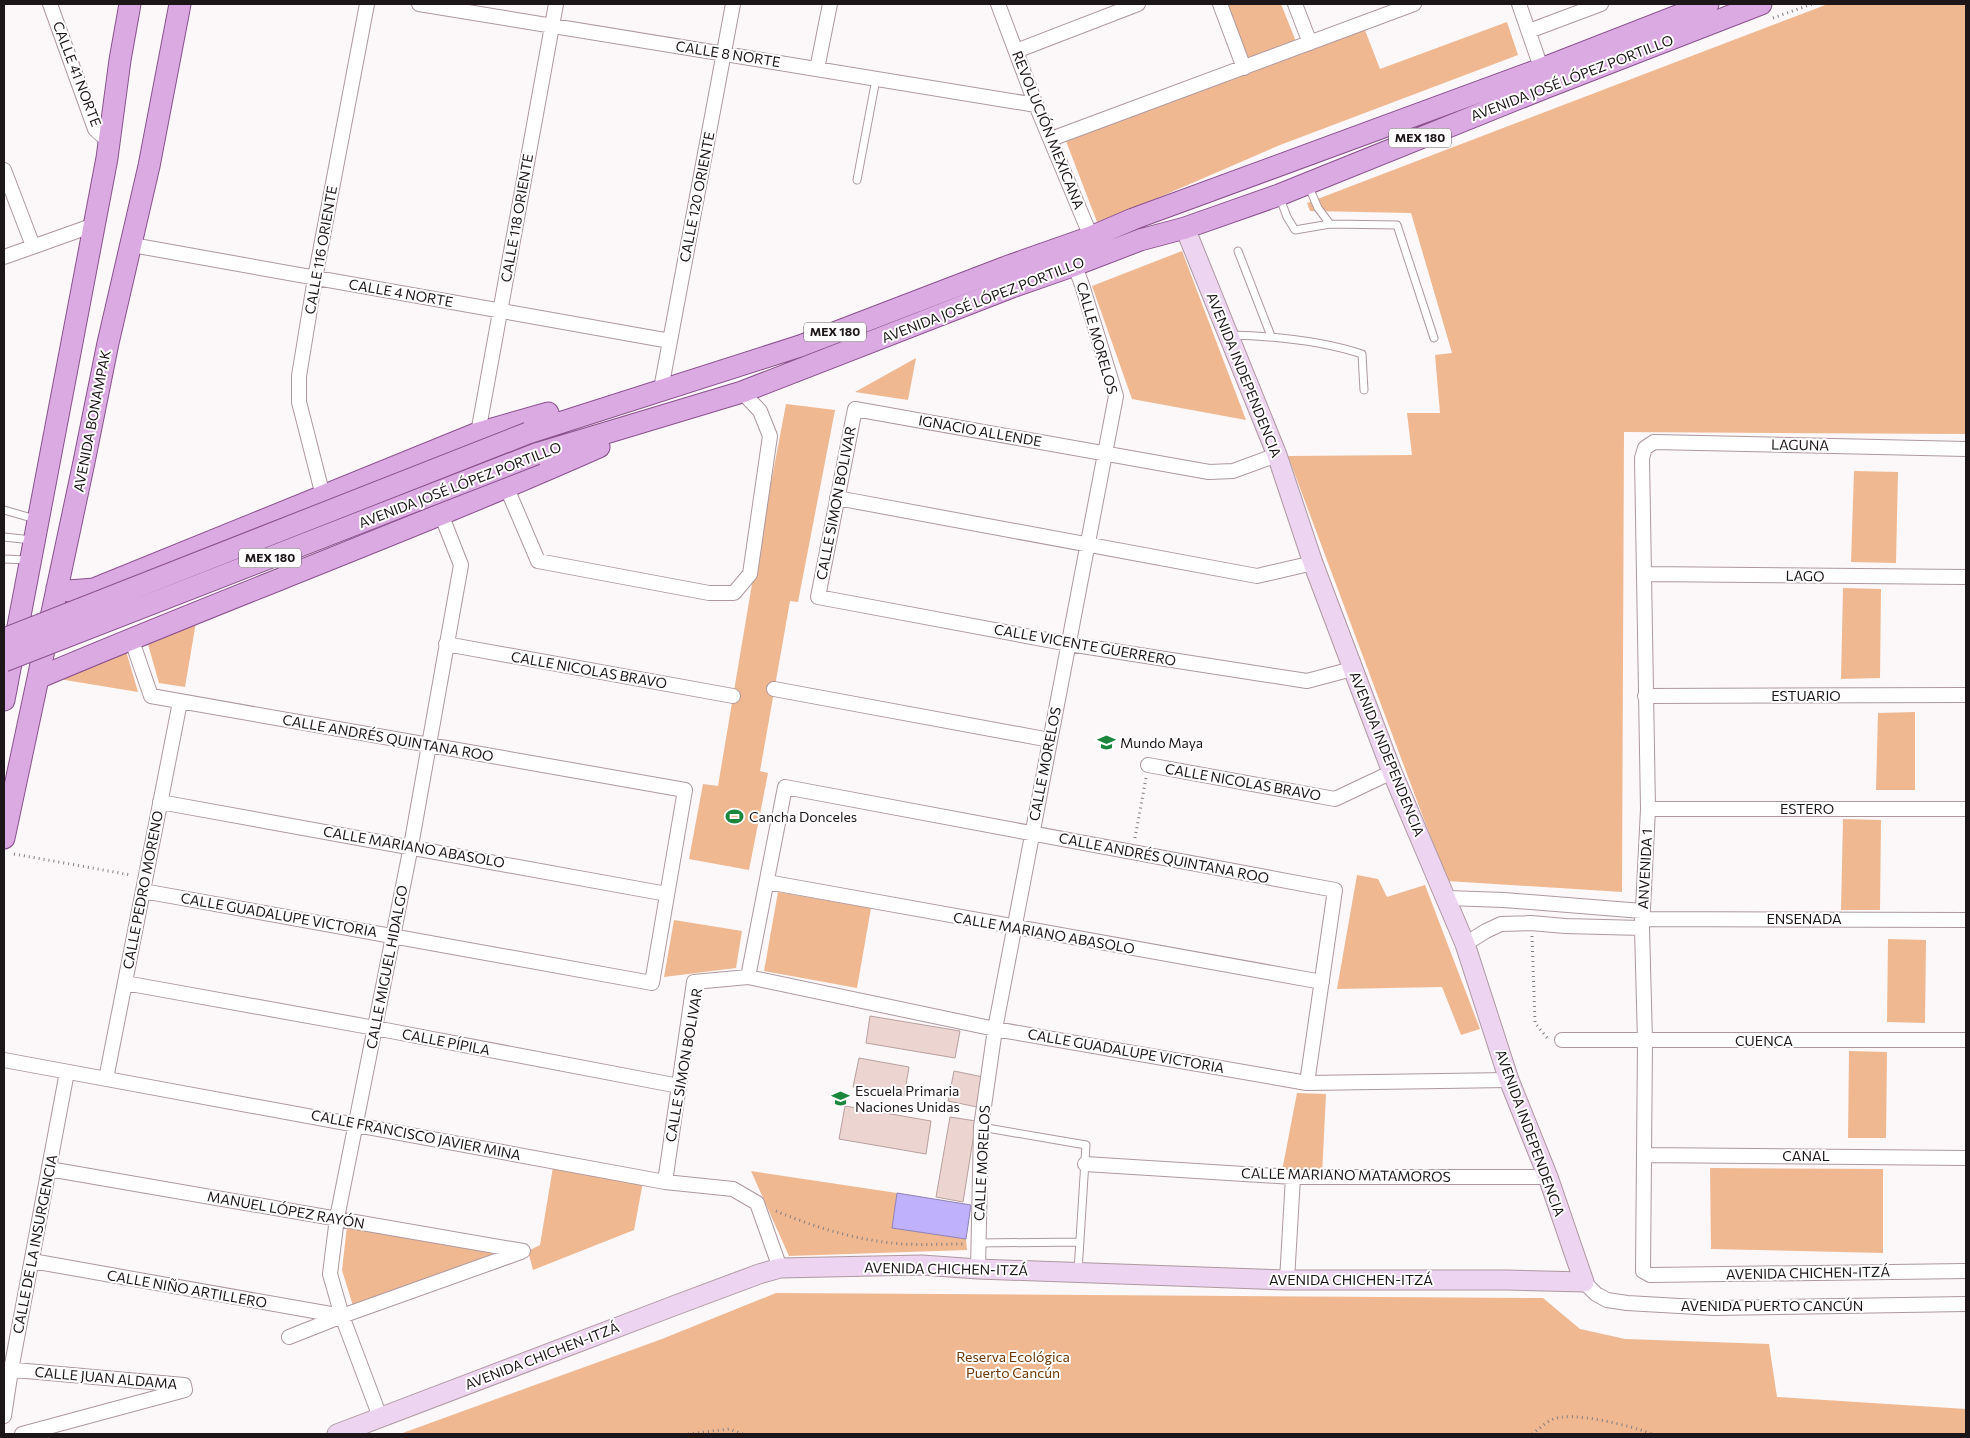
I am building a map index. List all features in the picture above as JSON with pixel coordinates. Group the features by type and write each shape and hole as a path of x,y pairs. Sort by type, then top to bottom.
{"main road":[{"path":"4,700 74,339 109,142 130,4"},
{"name":"AVENIDA BONAMPAK","path":"8,846 38,678 108,343 149,166 180,4"},
{"name":"AVENIDA JOSÉ LÓPEZ PORTILLO","path":"4,661 536,454 742,392 1140,240 1185,228 1278,195 1708,4"},
{"name":"AVENIDA JOSÉ LÓPEZ PORTILLO","path":"4,639 528,433 800,346 1006,267 1066,247 1142,216 1762,4"},
{"path":"74,339 82,336 108,343"},
{"path":"57,588 69,591 82,591 120,580 478,433 539,415 661,389"},
{"path":"38,678 133,637 442,514 675,413"},
{"path":"120,580 111,589 107,601 108,613 113,625 133,637"},
{"path":"4,619 23,600"}],"street":[{"name":"CALLE 41 NORTE","path":"50,4 95,129 109,142"},
{"name":"CALLE 116 ORIENTE","path":"323,496 299,402 300,376 315,278 367,4"},
{"name":"CALLE 8 NORTE","path":"419,4 1036,105"},
{"name":"CALLE 118 ORIENTE","path":"478,433 556,4"},
{"name":"CALLE 120 ORIENTE","path":"661,389 733,4"},
{"path":"817,69 830,4"},
{"name":"REVOLUCIÓN MEXICANA","path":"998,4 1036,105 1098,257"},
{"path":"1016,50 1138,4"},
{"path":"1220,4 1244,68"},
{"path":"1295,4 1310,43"},
{"path":"1051,140 1414,4"},
{"path":"1519,4 1544,78"},
{"path":"1529,32 1601,4"},
{"path":"4,170 33,246"},
{"path":"4,257 94,225"},
{"name":"AVENIDA INDEPENDENCIA","path":"1185,228 1277,455 1313,563 1392,772 1465,944 1509,1080 1548,1177 1584,1282"},
{"name":"CALLE 4 NORTE","path":"132,245 670,341"},
{"path":"1066,247 1075,266"},
{"name":"CALLE MORELOS","path":"978,1270 982,1127 995,1028 1116,396 1075,266"},
{"path":"506,486 538,561 709,593 734,593 750,574 770,436 760,412 742,392"},
{"name":"IGNACIO ALLENDE","path":"855,409 1209,472 1233,471 1277,455"},
{"name":"CALLE SIMON BOLIVAR","path":"818,597 855,409"},
{"name":"LAGUNA","path":"1642,458 1645,448 1654,442 1966,449"},
{"name":"ANVENIDA 1","path":"1642,458 1648,809 1642,919 1646,1041 1642,1265 1643,1271 1650,1275"},
{"path":"837,498 1257,576 1313,563"},
{"name":"CALLE MIGUEL HIDALGO","path":"380,1417 342,1316 330,1274 337,1218 411,846 461,565 442,514"},
{"name":"LAGO","path":"1644,574 1966,578"},
{"name":"CALLE VICENTE GUERRERO","path":"818,597 1068,644 1306,681 1352,669"},
{"name":"CALLE ANDRÉS QUINTANA ROO","path":"133,637 151,696 685,790 667,894"},
{"name":"CALLE NICOLAS BRAVO","path":"446,644 733,696"},
{"path":"774,689 1050,740"},
{"name":"ESTUARIO","path":"1645,696 1966,695"},
{"name":"CALLE PEDRO MORENO","path":"106,1078 180,702"},
{"name":"CALLE NICOLAS BRAVO","path":"1148,765 1335,799 1392,772"},
{"name":"CALLE ANDRÉS QUINTANA ROO","path":"767,882 785,787 1335,890 1322,982"},
{"name":"CALLE MARIANO ABASOLO","path":"160,802 411,846 667,894"},
{"name":"ESTERO","path":"1648,809 1966,809"},
{"path":"748,977 767,882"},
{"name":"CALLE MARIANO ABASOLO","path":"767,882 1322,982"},
{"name":"CALLE GUADALUPE VICTORIA","path":"144,884 393,936 652,983 667,894"},
{"name":"ENSENADA","path":"1447,898 1504,900 1642,919"},
{"name":"ENSENADA","path":"1465,944 1501,924 1531,923 1565,926 1642,919 1966,920"},
{"name":"CALLE SIMON BOLIVAR","path":"664,1182 694,982 748,977"},
{"name":"CALLE GUADALUPE VICTORIA","path":"748,977 995,1028 1307,1083 1509,1080"},
{"path":"1307,1083 1322,982"},
{"name":"CALLE PÍPILA","path":"125,983 679,1086"},
{"name":"CUENCA","path":"1562,1040 1966,1040"},
{"name":"CALLE FRANCISCO JAVIER MINA","path":"4,1060 664,1182 733,1189 758,1203"},
{"name":"CALLE DE LA INSURGENCIA","path":"4,1416 7,1370 32,1261 67,1072"},
{"name":"CANAL","path":"1645,1155 1966,1158"},
{"name":"CALLE MARIANO MATAMOROS","path":"1084,1164 1293,1177 1548,1177"},
{"name":"MANUEL LÓPEZ RAYÓN","path":"49,1168 523,1251 342,1316"},
{"path":"1287,1280 1293,1177"},
{"path":"758,1203 780,1268"},
{"name":"CALLE NIÑO ARTILLERO","path":"32,1261 342,1316"},
{"name":"AVENIDA CHICHEN-ITZÁ","path":"337,1434 759,1274 780,1268 922,1265 978,1270 1287,1280 1584,1282"},
{"name":"AVENIDA CHICHEN-ITZÁ","path":"1650,1275 1966,1271"},
{"name":"AVENIDA PUERTO CANCÚN","path":"1584,1282 1596,1294 1607,1300 1627,1304 1714,1308 1966,1304"},
{"path":"289,1337 342,1316"},
{"name":"CALLE JUAN ALDAMA","path":"7,1370 184,1385 185,1390 22,1434"}],"lane":[{"path":"857,180 876,79"},
{"path":"1307,183 1318,208 1330,224"},
{"path":"1278,195 1287,217 1295,230 1330,224 1397,225 1434,338"},
{"path":"1238,251 1271,336"},
{"path":"1227,335 1271,336 1339,347 1362,354 1364,390"},
{"path":"4,510 34,540"},
{"path":"4,537 34,540"},
{"path":"4,559 34,540"},
{"path":"982,1127 1086,1145 1078,1272"},
{"path":"978,1243 1080,1242"}],"path":[{"path":"1132,852 1148,765"},
{"path":"8,846 144,884"},
{"path":"1531,923 1535,1024 1547,1039 1562,1040"},
{"path":"758,1203 796,1220 862,1239 903,1244 978,1243"},
{"path":"1532,1434 1551,1420 1566,1417 1598,1420 1636,1428 1652,1434"},
{"path":"688,1434 729,1429 744,1434"}],"green space":[{"path":"1228,4 1281,4 1299,49 1363,25 1380,69 1507,22 1518,55 1280,145 1097,222 1066,141 1252,71"},
{"path":"1828,4 1966,4 1966,434 1624,432 1622,892 1447,881 1288,456 1412,455 1407,413 1440,413 1435,355 1452,353 1411,213 1310,211 1307,203"},
{"path":"1182,251 1246,420 1132,399 1092,286"},
{"path":"916,358 908,400 855,392"},
{"path":"786,404 835,410 798,602 790,601 760,771 768,773 749,870 689,859 703,784 718,786 753,578"},
{"path":"1854,471 1898,472 1896,563 1851,562"},
{"path":"1843,588 1881,589 1880,678 1841,679"},
{"path":"196,622 185,687 159,683 147,641"},
{"path":"126,651 138,692 59,679"},
{"path":"1915,712 1915,790 1876,790 1878,713"},
{"path":"1843,819 1881,820 1880,910 1841,910"},
{"path":"1357,875 1378,879 1387,897 1425,885 1480,1029 1461,1035 1442,987 1337,989"},
{"path":"778,892 871,908 857,988 764,971"},
{"path":"674,920 742,931 736,968 664,977"},
{"path":"1888,939 1926,940 1925,1023 1887,1022"},
{"path":"1849,1051 1887,1052 1886,1138 1848,1138"},
{"path":"1297,1093 1326,1094 1322,1175 1282,1171"},
{"path":"553,1167 643,1182 634,1230 533,1270 528,1251 540,1245"},
{"path":"1710,1168 1883,1169 1883,1253 1711,1249"},
{"path":"751,1171 897,1193 892,1228 966,1239 967,1250 789,1256"},
{"path":"347,1226 512,1252 353,1306 342,1270"},
{"name":"Reserva Ecológica Puerto Cancún","path":"776,1293 1543,1298 1580,1329 1625,1339 1769,1344 1777,1397 1966,1409 1966,1434 400,1434 662,1339"}],"shaded area":[{"path":"897,1193 971,1205 966,1239 892,1228"}],"building":[{"path":"870,1016 960,1031 955,1058 866,1043"},
{"path":"859,1058 909,1067 904,1096 853,1087"},
{"path":"954,1071 988,1078 982,1108 948,1101"},
{"path":"845,1106 931,1121 926,1154 839,1139"},
{"path":"950,1117 976,1121 963,1202 936,1197"}],"place":[{"name":"Mundo Maya","path":"1106,743"},
{"name":"Cancha Donceles","path":"735,817"},
{"name":"Escuela Primaria Naciones Unidas","path":"841,1099"}]}
